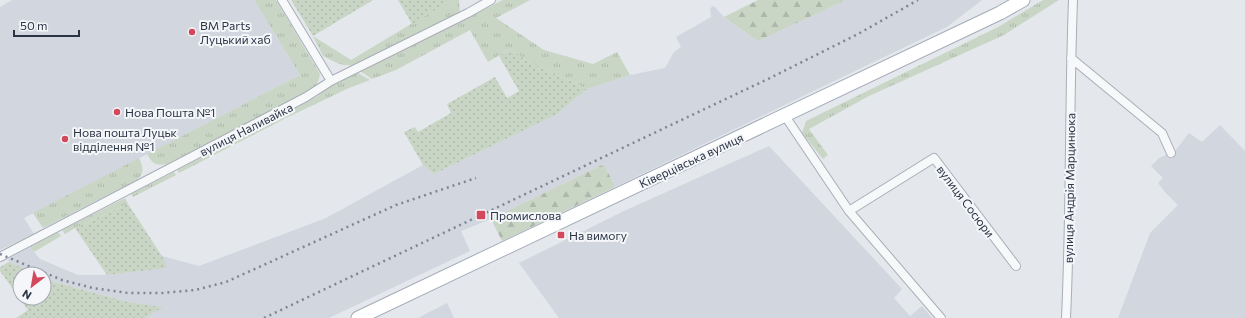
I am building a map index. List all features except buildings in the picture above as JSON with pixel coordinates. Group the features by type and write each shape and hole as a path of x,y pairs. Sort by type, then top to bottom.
{"main road":[{"name":"Ківерцівська вулиця","path":"358,318 785,116 1000,13 1023,0"}],"street":[{"path":"282,0 331,81"},
{"name":"вулиця Наливайка","path":"0,257 306,97 331,81 461,17 491,0"},
{"name":"вулиця Андрія Марцинюка","path":"1066,318 1073,0"},
{"path":"1071,58 1162,133 1171,153"},
{"path":"785,116 849,211 941,318"},
{"name":"вулиця Сосюри","path":"849,211 934,158 1016,266"}],"shaded area":[{"name":"Нова Пошта №1","path":"12,0 254,0 300,75 24,218 34,234 0,250 0,7"},
{"path":"846,0 982,0 947,27 615,187 604,164 491,219 461,231 470,251 329,318 145,318 162,307 128,302 54,282 52,281 52,266 18,266 9,262 8,259 30,247 40,259 78,275 107,275 166,268 162,256 199,266 326,218 423,165 434,174 557,114 587,89 630,75 665,68 674,52 681,47 676,37 711,17 710,8 714,6 724,17 758,41"},
{"path":"1220,125 1245,151 1245,318 1118,318 1150,233 1178,205 1158,183 1163,178 1151,166 1159,158 1175,151 1189,133 1202,142"},
{"path":"769,146 902,289 894,298 910,316 922,306 932,318 559,318 519,263 626,210"},
{"path":"447,303 454,318 418,318"}],"green space":[{"path":"254,0 276,0 320,74 317,83 306,93 167,164 160,165 154,163 147,154 300,75"},
{"path":"291,0 373,0 313,36"},
{"path":"398,0 451,0 412,24"},
{"path":"451,0 459,0 460,14 354,66 339,64 323,56 313,36 351,60"},
{"path":"503,0 530,0 496,18 544,50 593,64 617,52 630,75 587,89 527,61 510,49 488,62 470,30 396,70 372,79 360,71"},
{"path":"758,0 846,0 758,41 724,17"},
{"path":"1043,0 1059,0 1004,35 869,96 809,129 828,155 823,159 802,133 806,121 998,27"},
{"path":"510,49 527,61 587,89 557,114 434,174 423,165 404,132 415,127 418,132 451,113 447,104 495,77 507,98 519,91 499,56"},
{"path":"356,72 370,80 349,88 284,119 179,173 177,170 318,96 326,88"},
{"path":"139,158 142,164 142,172 137,180 43,228 33,213"},
{"path":"604,164 615,187 502,241 491,219"},
{"path":"174,172 176,175 133,197 131,194"},
{"path":"125,198 128,204 65,234 62,230"},
{"path":"128,204 162,256 167,268 107,275 75,228"},
{"path":"58,232 61,236 34,252 30,247"},
{"path":"9,262 18,266 12,266 12,288 0,271 0,267"},
{"path":"52,281 128,302 163,307 145,318 16,318 28,310 25,306 52,306"}],"railway":[{"path":"264,318 770,78 858,34 918,0"},
{"path":"0,254 62,280 93,288 128,293 162,293 195,290 226,282 396,205 476,178"}],"place":[{"name":"BM Parts Луцький хаб","path":"192,32"},
{"name":"Нова Пошта №1","path":"117,112"},
{"name":"Нова пошта Луцьк відділення №1","path":"65,139"},
{"name":"Промислова","path":"481,215"},
{"name":"На вимогу","path":"561,235"}]}
